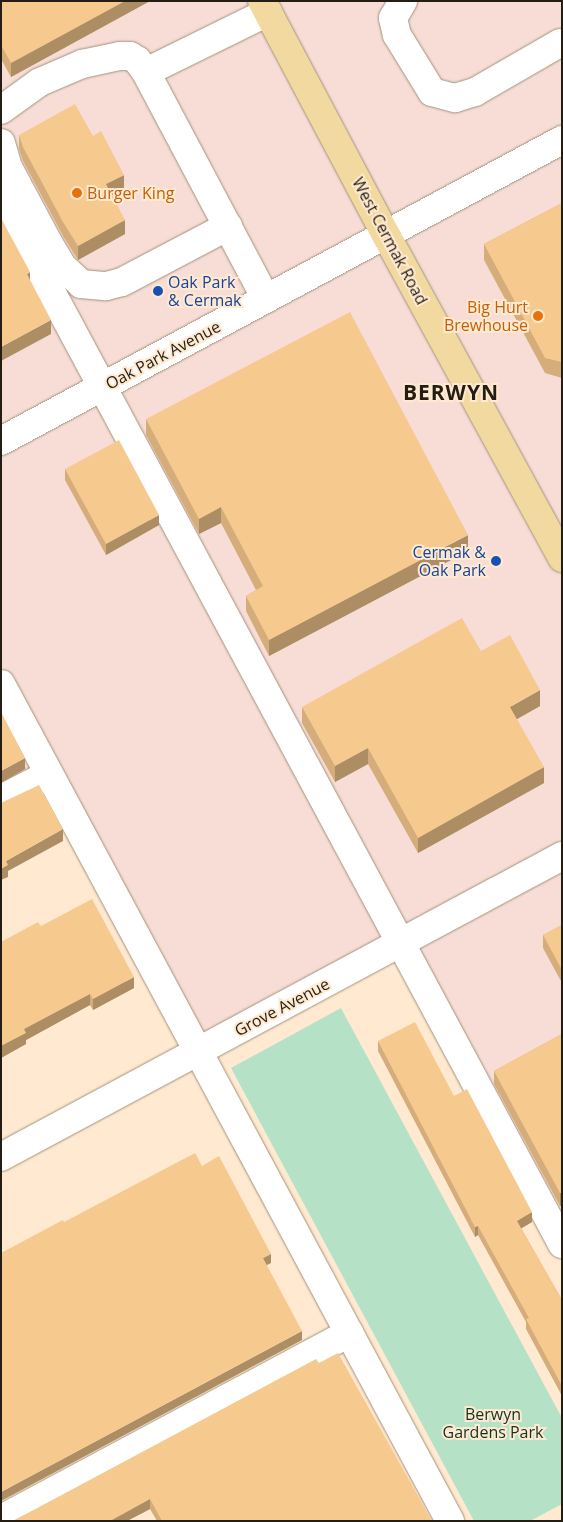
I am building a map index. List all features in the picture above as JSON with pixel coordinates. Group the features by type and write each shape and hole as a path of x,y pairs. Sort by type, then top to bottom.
{"main road":[{"name":"West Cermak Road","path":"265,7 562,558"}],"street":[{"path":"403,1 393,18 398,35 432,92 455,98 475,92 560,43"},
{"path":"146,72 265,7"},
{"path":"1,110 40,82 82,64 120,56 130,56 137,60 146,72 266,299"},
{"name":"Oak Park Avenue","path":"1,441 562,140"},
{"path":"1,143 8,167 49,244 64,267 81,284 106,286 122,282 228,226"},
{"path":"1,198 562,1244"},
{"path":"1,684 450,1521"},
{"path":"1,799 49,774"},
{"name":"Grove Avenue","path":"1,1157 562,856"},
{"path":"1,1519 350,1333"}],"shaded area":[{"path":"1,1 254,1 376,231 1,433"},
{"path":"270,1 562,1 562,131 388,225"},
{"path":"562,148 562,1262 389,940 201,1042 57,774 1,804 1,450"}],"green space":[{"name":"Berwyn Gardens Park","path":"341,1008 562,1418 562,1504 530,1521 474,1521 231,1068"}],"building":[{"path":"1,1 125,1 11,63 1,45"},
{"name":"Burger King","path":"75,104 93,136 101,131 124,175 106,184 125,220 78,246 23,147 19,135"},
{"name":"Big Hurt Brewhouse","path":"562,203 562,362 545,358 484,244"},
{"path":"1,218 30,272 27,274 51,320 1,347"},
{"path":"350,312 468,535 269,640 246,596 263,586 221,507 199,519 146,419"},
{"path":"119,440 159,515 106,544 65,469"},
{"path":"462,618 481,651 510,635 540,690 510,707 544,767 418,838 368,748 335,766 302,707"},
{"path":"1,712 25,758 1,771"},
{"path":"39,785 63,829 6,861 8,865 1,869 1,803"},
{"path":"92,899 134,977 93,999 90,994 24,1029 26,1033 1,1046 1,942 38,922 41,926"},
{"path":"562,925 562,970 543,935"},
{"path":"415,1022 454,1096 467,1089 532,1212 517,1221 562,1300 562,1386 526,1319 529,1318 478,1226 475,1227 378,1041"},
{"path":"562,1034 562,1192 560,1193 494,1071"},
{"path":"195,1153 202,1166 219,1156 271,1254 263,1258 302,1331 1,1492 1,1253"},
{"path":"338,1353 432,1521 162,1521 150,1499 110,1521 13,1521 316,1359 319,1363"}],"place":[{"name":"Burger King","path":"77,193"},
{"name":"Oak Park & Cermak","path":"158,291"},
{"name":"Big Hurt Brewhouse","path":"538,316"},
{"name":"Cermak & Oak Park","path":"496,561"}],"district":[{"name":"BERWYN","path":"451,392"}]}
